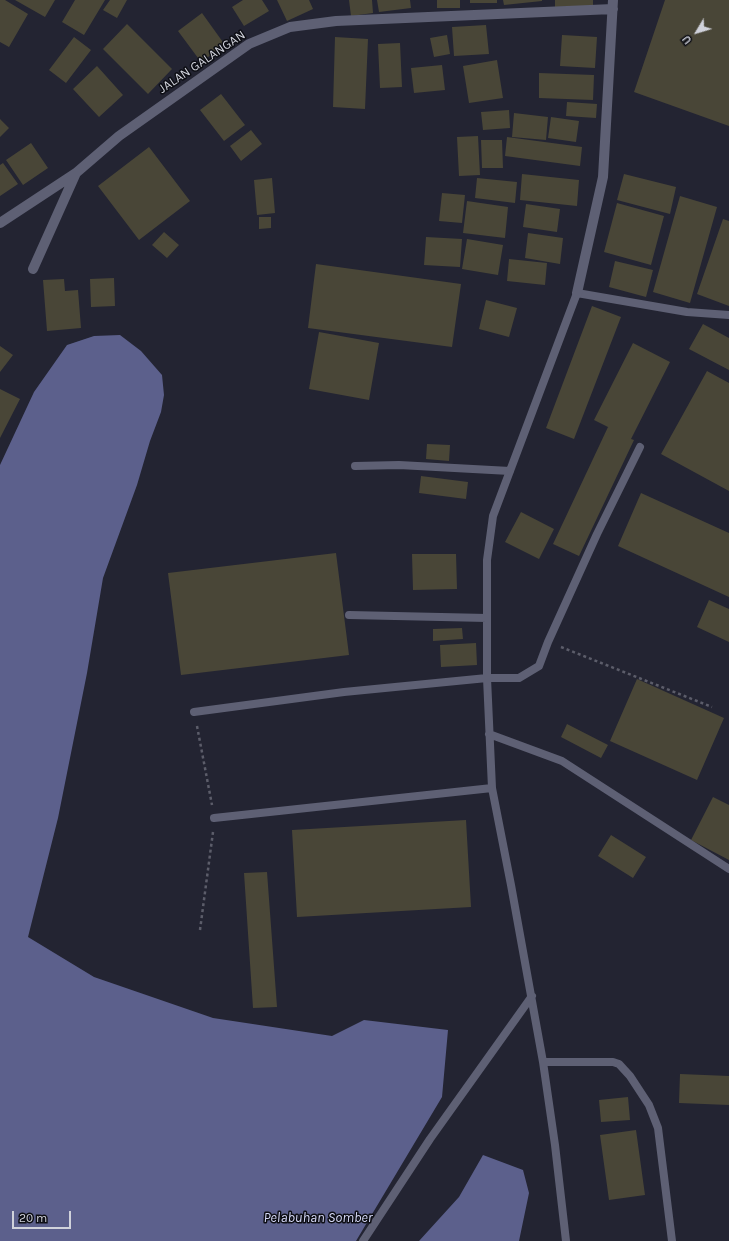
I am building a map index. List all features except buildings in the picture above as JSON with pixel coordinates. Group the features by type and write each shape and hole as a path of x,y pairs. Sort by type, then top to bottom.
{"street":[{"name":"JALAN GALANGAN","path":"33,269 76,173 119,136 250,44 290,27 336,20 613,4"},
{"path":"577,293 603,177 613,4"},
{"path":"0,223 76,173"}],"lane":[{"path":"566,1241 555,1145 543,1062 532,996 492,788 487,678 487,560 493,516 577,293 687,312 729,315"},
{"path":"194,712 344,692 487,678 519,678 538,666 598,534 640,447"},
{"path":"355,466 399,465 510,471"},
{"path":"349,615 487,618"},
{"path":"489,734 562,762 729,869"},
{"path":"214,818 492,788"},
{"path":"363,1241 430,1139 532,996"},
{"path":"543,1062 613,1062 619,1064 630,1076 649,1106 658,1128 672,1241"}],"path":[{"path":"548,642 712,707"},
{"path":"194,712 214,818 200,930"}],"water":[{"name":"Pelabuhan Somber","path":"120,335 141,351 162,375 164,395 161,412 150,441 137,485 103,578 87,673 58,818 28,937 94,977 213,1018 332,1036 364,1020 448,1030 442,1097 356,1241 0,1241 0,465 34,392 67,345 94,336"},
{"path":"483,1155 523,1170 529,1193 519,1241 419,1241 459,1197"}]}
